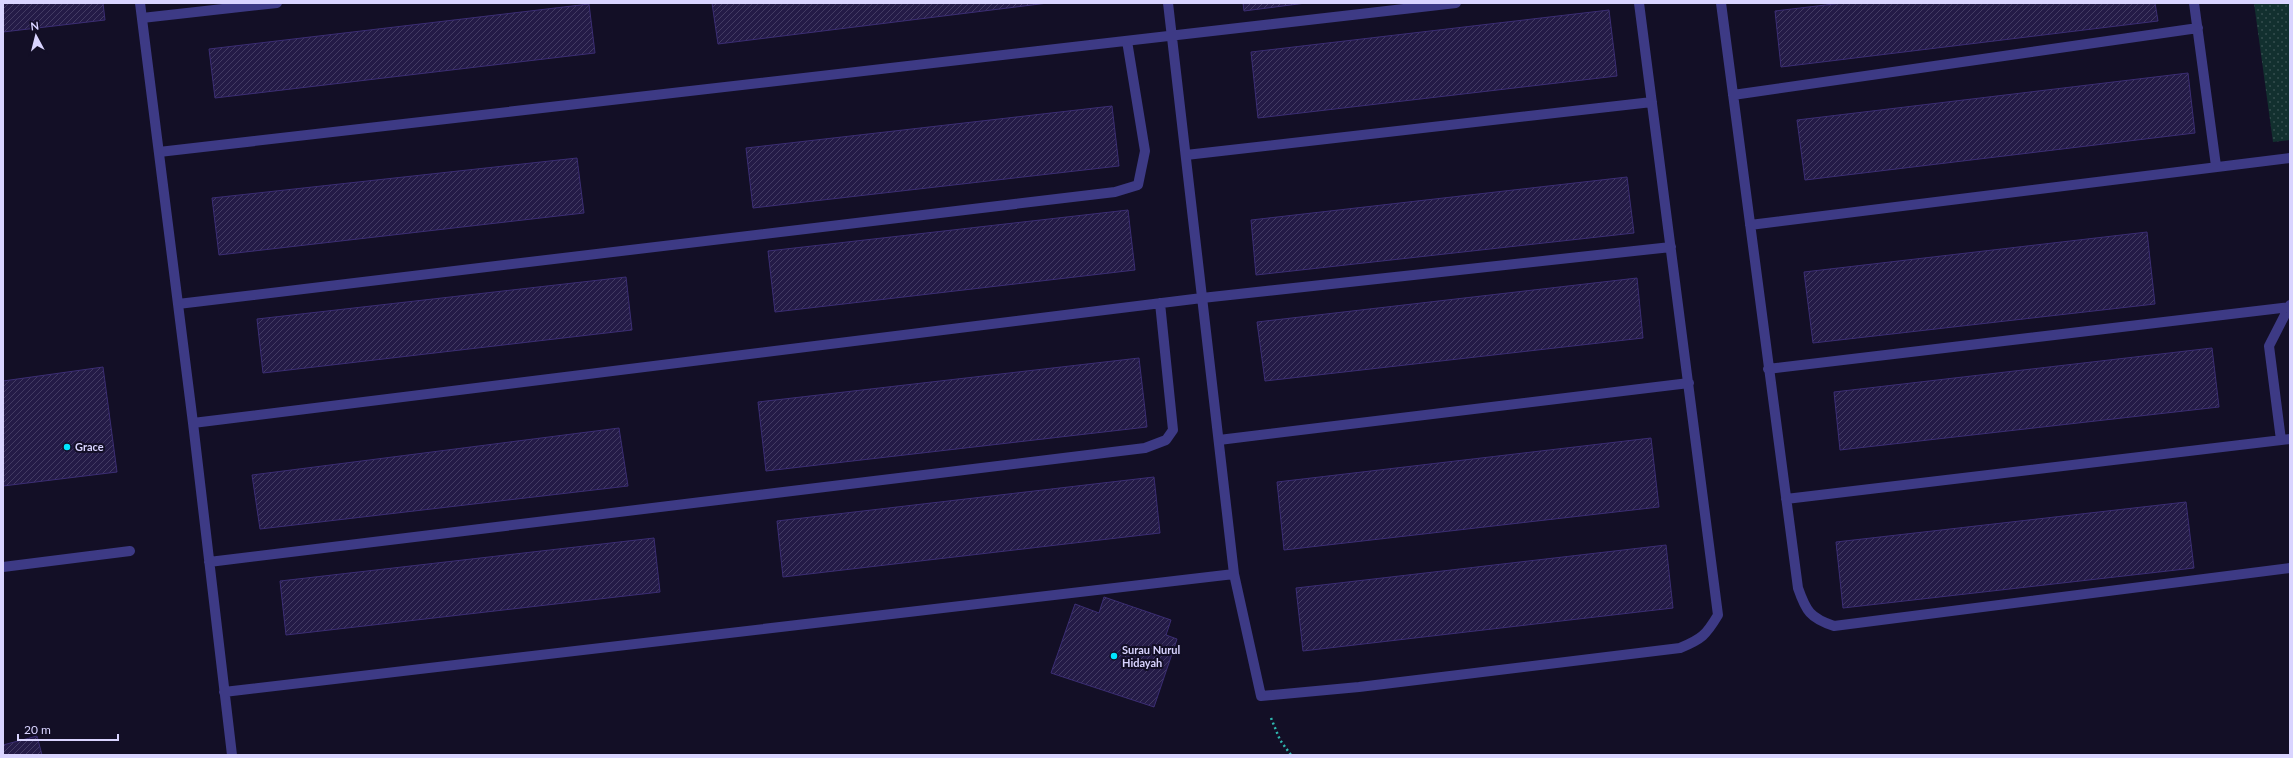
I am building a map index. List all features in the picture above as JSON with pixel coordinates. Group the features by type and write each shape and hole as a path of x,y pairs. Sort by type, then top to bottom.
{"lane":[{"path":"140,3 193,423 232,755"},
{"path":"142,18 277,3"},
{"path":"1168,3 1234,574 1261,696 1359,687 1672,649 1701,640 1709,631 1718,614 1639,3"},
{"path":"158,152 1456,3"},
{"path":"1721,3 1798,588 1806,609 1819,621 1834,626 2290,568"},
{"path":"2194,3 2216,166"},
{"path":"1733,95 2198,28"},
{"path":"178,304 1115,192 1138,185 1145,151 1127,41"},
{"path":"1186,155 1652,102"},
{"path":"1750,225 2290,158"},
{"path":"193,423 1160,303 1671,247"},
{"path":"209,562 1145,448 1166,440 1173,430 1160,303"},
{"path":"1768,369 2290,306"},
{"path":"1786,499 2285,440 2269,346 2290,306"},
{"path":"1219,440 1689,383"},
{"path":"3,567 130,551"},
{"path":"224,692 1234,574"}],"path":[{"path":"1261,696 1280,740 1291,755"}],"green space":[{"path":"2254,3 2290,3 2290,140 2273,142"}],"building":[{"path":"3,3 103,3 105,20 3,32"},
{"path":"712,3 1048,3 718,44"},
{"path":"1243,3 1306,3 1244,11"},
{"path":"1842,3 2155,3 2158,21 1781,67 1775,11"},
{"path":"589,4 595,53 215,98 209,49"},
{"path":"1609,10 1617,76 1258,118 1251,52"},
{"path":"2188,73 2195,133 1805,180 1797,120"},
{"path":"1112,106 1119,166 753,208 746,148"},
{"path":"577,158 584,213 219,255 212,198"},
{"path":"1627,177 1634,233 1256,275 1251,220"},
{"path":"1128,210 1135,270 775,312 768,251"},
{"path":"2147,232 2155,304 1813,343 1804,272"},
{"path":"626,277 632,330 263,373 257,319"},
{"path":"1637,278 1643,338 1265,381 1257,322"},
{"path":"2212,348 2219,407 1840,450 1834,392"},
{"path":"1139,358 1147,427 766,471 758,402"},
{"path":"103,367 117,472 3,486 3,381"},
{"path":"619,428 628,486 260,529 252,475"},
{"path":"1651,438 1659,507 1284,550 1277,482"},
{"path":"1154,477 1160,533 783,577 777,521"},
{"path":"2186,502 2194,568 1843,608 1836,542"},
{"path":"654,538 660,592 286,635 280,581"},
{"path":"1666,545 1673,608 1303,651 1296,588"},
{"name":"Surau Nurul Hidayah","path":"1104,597 1171,620 1166,635 1177,639 1154,707 1051,673 1075,604 1099,613"},
{"path":"37,736 42,755 3,755 3,745"}],"place":[{"name":"Grace","path":"67,447"},
{"name":"Surau Nurul Hidayah","path":"1114,656"}]}
